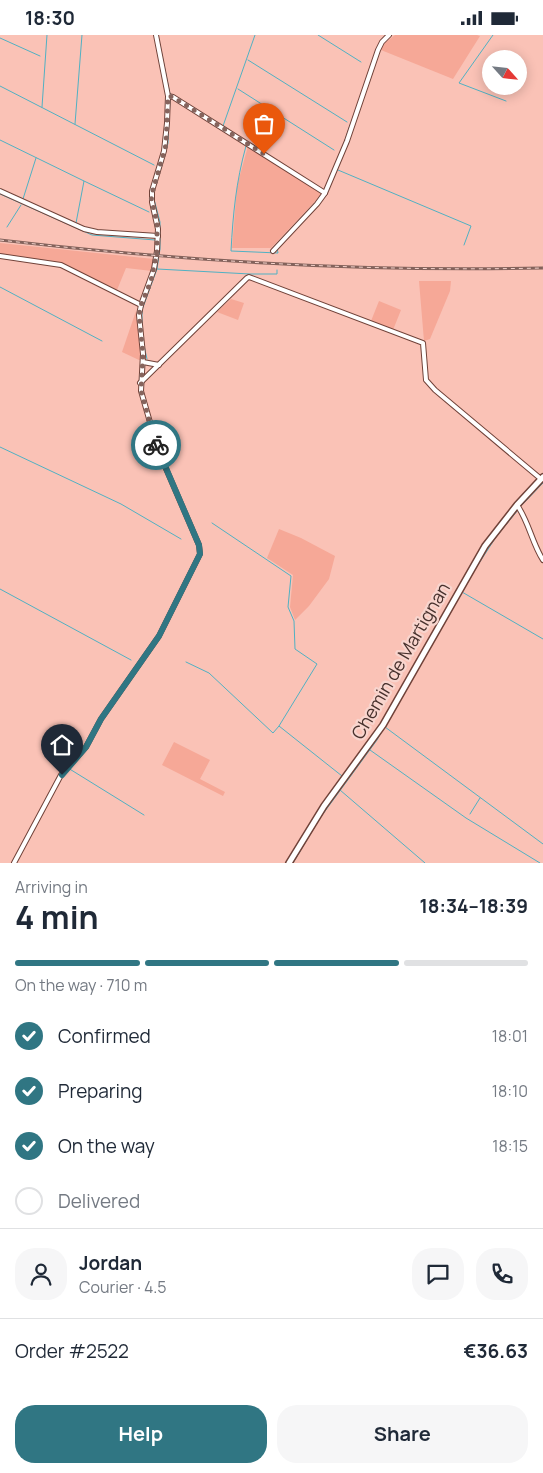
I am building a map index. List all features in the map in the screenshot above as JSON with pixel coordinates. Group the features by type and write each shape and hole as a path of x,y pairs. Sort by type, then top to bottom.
{"main road":[{"name":"Chemin de Martignan","path":"289,863 324,806 383,725 479,555 517,505 542,478"}],"street":[{"path":"14,863 62,775 86,747 101,719 159,636 200,554 199,545 158,450 140,383 143,362 139,315 154,269 158,236 151,197 166,145 168,96 156,35"},
{"path":"273,251 325,193 347,141 378,50 382,42 390,35"},
{"path":"168,96 173,97 325,193"},
{"path":"0,191 84,229 97,232 158,236"},
{"path":"0,256 61,265 141,305"},
{"path":"140,383 247,278 251,278 423,343 426,380 435,390 542,478"},
{"path":"143,362 160,365"},
{"path":"517,505 530,530 537,551 543,560"}],"shaded area":[{"path":"395,35 480,36 453,79 381,50 385,43"},
{"path":"248,146 323,193 271,248 232,248 237,186"},
{"path":"0,243 154,259 152,271 126,268 117,290 52,261 0,255"},
{"path":"419,281 451,281 450,291 430,339 424,341"},
{"path":"231,299 244,303 238,320 217,312"},
{"path":"379,301 401,310 393,330 371,321"},
{"path":"136,311 141,360 122,352"},
{"path":"279,529 335,556 329,579 309,606 295,620 290,607 293,575 267,558"},
{"path":"174,742 210,760 200,779 225,792 223,796 162,765"}],"waterway":[{"path":"42,107 47,35"},
{"path":"75,124 82,35"},
{"path":"248,143 223,126 255,35"},
{"path":"318,35 361,62"},
{"path":"388,39 392,35"},
{"path":"493,35 459,83 506,101"},
{"path":"158,36 170,94 172,95"},
{"path":"0,38 40,56"},
{"path":"349,140 379,53"},
{"path":"248,60 347,122"},
{"path":"0,86 154,165"},
{"path":"238,89 334,150"},
{"path":"161,169 168,143 170,99"},
{"path":"344,143 350,125"},
{"path":"0,140 84,181 76,223"},
{"path":"246,146 236,198 231,251 278,253 277,248"},
{"path":"332,181 343,155"},
{"path":"23,199 36,158"},
{"path":"338,170 471,226 464,245"},
{"path":"84,181 149,212"},
{"path":"0,194 92,235 155,240"},
{"path":"142,327 142,310 157,269 160,249 160,222 154,199"},
{"path":"7,227 21,205"},
{"path":"157,269 250,274 277,274 277,270"},
{"path":"0,287 102,341"},
{"path":"143,341 147,359"},
{"path":"0,447 121,504 181,539"},
{"path":"521,506 543,483"},
{"path":"470,577 496,537 518,510"},
{"path":"212,523 291,576 288,607 294,621 295,649 317,664 279,726"},
{"path":"463,591 466,585"},
{"path":"0,589 131,660"},
{"path":"462,592 543,639"},
{"path":"293,863 320,818 377,740 455,603"},
{"path":"186,662 209,673 273,733 279,726 342,776"},
{"path":"385,727 543,844"},
{"path":"370,750 466,818 540,863"},
{"path":"68,768 144,815"},
{"path":"340,790 425,863"},
{"path":"470,814 480,798"}],"railway":[{"path":"0,240 135,254 271,263 407,268 543,268"}],"way so far":[{"path":"156,445 141,391 143,354 139,315 151,281 157,251 157,223 151,197 166,145 168,96 173,97 264,154"}],"route":[{"path":"62,775 86,747 101,719 159,636 199,558 199,545 156,445"}]}
